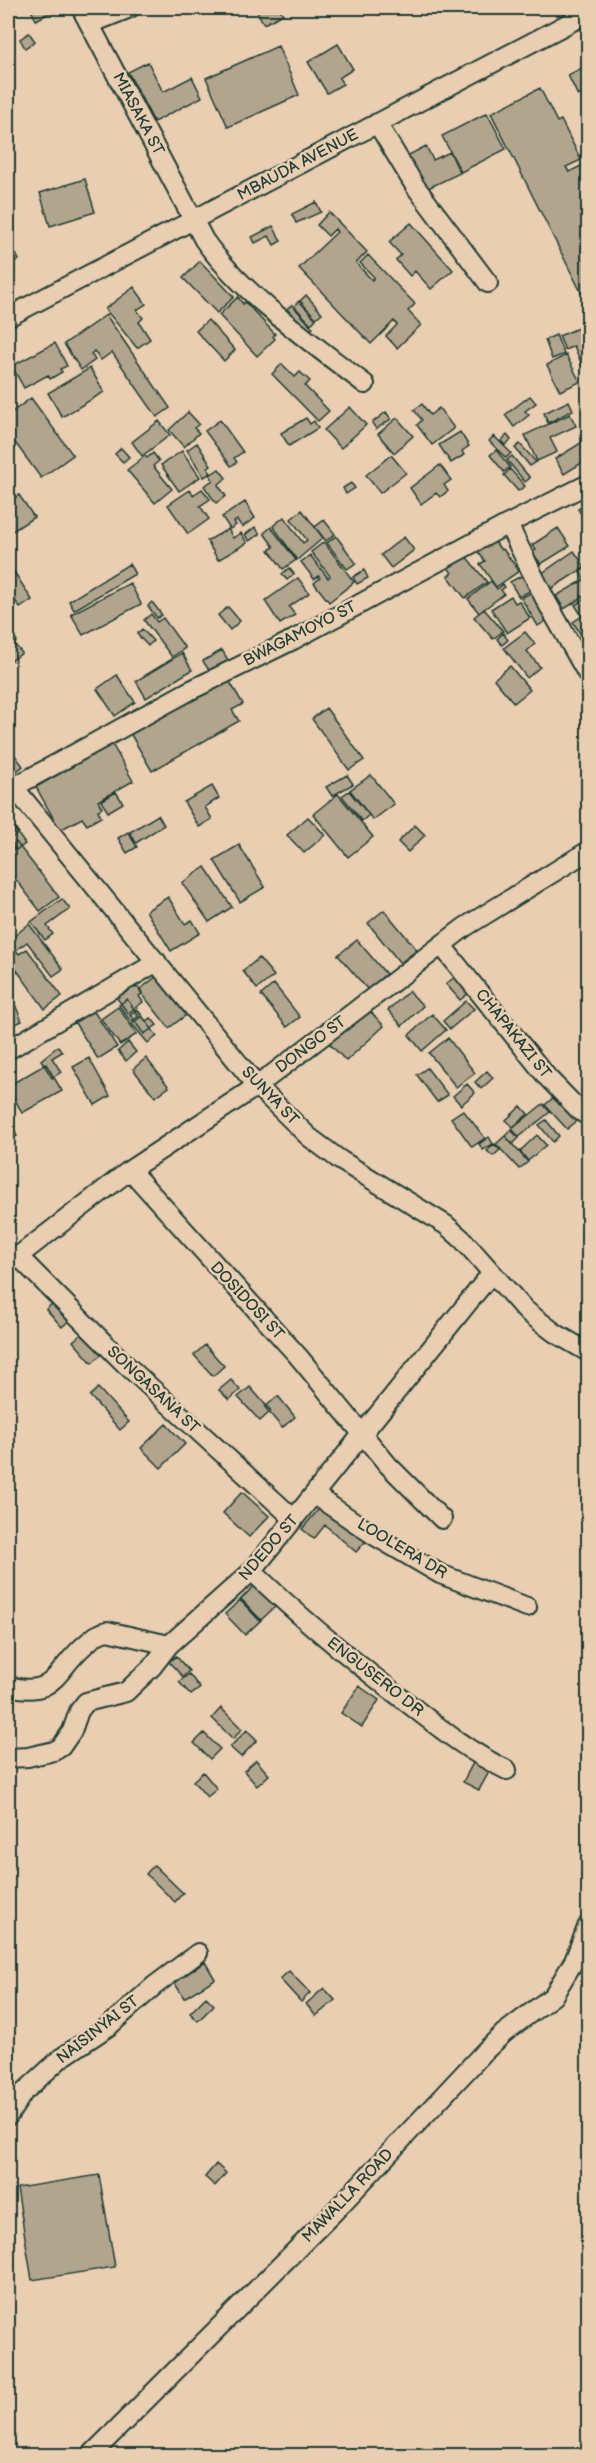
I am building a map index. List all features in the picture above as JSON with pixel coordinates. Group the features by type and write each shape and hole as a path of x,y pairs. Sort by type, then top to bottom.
{"street":[{"name":"MIASAKA ST","path":"81,8 216,257 239,282 365,384"},
{"path":"90,24 130,8"},
{"name":"MBAUDA AVENUE","path":"8,317 588,14"},
{"path":"377,123 415,186 488,283"},
{"name":"BWAGAMOYO ST","path":"11,784 588,484"},
{"path":"508,524 545,599 588,675"},
{"name":"SUNYA ST","path":"11,784 257,1086 309,1137 340,1160 446,1225 463,1240 525,1310 555,1333 588,1352"},
{"name":"DONGO ST","path":"13,1260 130,1170 257,1086 474,921 588,851"},
{"name":"CHAPAKAZI ST","path":"442,946 547,1077 579,1110 588,1116"},
{"path":"8,1050 157,962"},
{"name":"DOSIDOSI ST","path":"130,1170 298,1356 405,1484 442,1519"},
{"name":"SONGASANA ST","path":"13,1260 294,1520"},
{"name":"NDEDO ST","path":"8,1758 28,1757 62,1747 72,1731 82,1706 89,1700 126,1692 152,1667 170,1645 252,1571 491,1274"},
{"name":"LOOLERA DR","path":"315,1495 375,1536 441,1574 527,1607"},
{"name":"ENGUSERO DR","path":"252,1571 300,1618 365,1671 465,1748 507,1770"},
{"path":"8,1686 26,1690 39,1689 49,1684 77,1651 99,1633 107,1631 170,1645"},
{"name":"MAWALLA ROAD","path":"90,2456 333,2213 504,2033 553,1996 574,1961 588,1924"},
{"name":"NAISINYAI ST","path":"8,2116 23,2093 61,2058 109,2026 154,1986 198,1953"}],"building":[{"path":"30,8 50,8 52,12 36,20"},
{"path":"255,8 279,8 283,14 264,24"},
{"path":"8,26 14,34 8,40"},
{"path":"29,33 35,41 25,48 20,39"},
{"path":"338,44 353,69 339,78 343,84 327,93 308,62"},
{"path":"278,46 299,95 228,127 206,78"},
{"path":"148,62 163,92 192,77 202,97 154,122 128,72"},
{"path":"588,65 588,91 578,96 568,75"},
{"path":"540,88 557,122 561,120 581,160 566,167 569,172 583,165 588,175 588,211 586,212 588,217 588,306 491,113"},
{"path":"487,113 506,149 461,172 442,136"},
{"path":"426,146 433,160 450,152 460,173 422,191 405,157"},
{"path":"85,179 95,212 50,226 40,193"},
{"path":"316,202 321,212 296,223 292,214"},
{"path":"329,212 367,252 356,263 372,280 374,277 360,263 368,255 415,304 408,311 421,325 397,348 386,336 397,325 394,321 371,344 299,268 337,232 335,229 328,236 317,225"},
{"path":"411,223 453,270 431,289 415,271 410,276 396,260 401,255 389,242"},
{"path":"273,226 281,241 274,245 269,236 255,243 252,237"},
{"path":"8,241 19,260 13,263 15,268 8,271"},
{"path":"200,261 234,297 217,313 183,278"},
{"path":"134,287 146,304 137,310 143,318 139,322 150,339 137,348 105,309"},
{"path":"306,295 322,313 316,318 300,301"},
{"path":"238,297 275,334 273,336 275,339 257,356 219,315"},
{"path":"299,301 316,319 311,324 294,306"},
{"path":"292,305 313,328 308,332 287,309"},
{"path":"106,315 170,408 157,417 112,352 101,360 94,351 91,354 95,360 81,370 64,344"},
{"path":"208,320 235,350 224,361 196,331"},
{"path":"588,324 588,379 574,346 565,350 559,336"},
{"path":"556,335 564,354 552,359 545,340"},
{"path":"55,343 67,366 60,369 62,372 50,379 48,375 24,388 12,366"},
{"path":"566,355 580,382 560,391 547,365"},
{"path":"282,364 295,377 300,372 310,381 305,386 329,411 318,421 272,374"},
{"path":"90,368 104,392 62,417 48,393"},
{"path":"530,396 536,403 525,411 529,415 514,427 505,415"},
{"path":"31,398 73,455 41,478 8,433 8,415"},
{"path":"569,401 573,410 548,423 544,413"},
{"path":"422,404 430,415 439,408 454,428 432,445 417,425 422,420 414,410"},
{"path":"350,407 366,425 341,448 324,430"},
{"path":"188,412 199,424 194,428 199,433 184,447 169,430"},
{"path":"386,412 391,419 376,429 372,423"},
{"path":"570,414 576,426 550,438 557,452 537,461 525,435"},
{"path":"306,418 310,424 314,421 318,428 289,446 281,433"},
{"path":"397,418 413,436 394,453 378,434"},
{"path":"220,420 243,452 234,458 237,462 231,466 205,431"},
{"path":"159,421 170,435 142,456 132,442"},
{"path":"460,432 469,446 462,451 464,455 451,463 439,445"},
{"path":"507,435 511,440 505,445 501,441"},
{"path":"494,436 511,453 506,458 489,441"},
{"path":"584,441 588,448 588,459 564,474 555,459"},
{"path":"197,443 211,465 207,468 211,473 204,477 187,450"},
{"path":"520,444 536,462 530,466 515,448"},
{"path":"121,448 129,457 123,462 115,454"},
{"path":"496,450 510,467 504,472 490,455"},
{"path":"182,451 200,477 179,491 161,465"},
{"path":"153,453 159,461 153,466 172,489 155,503 127,470 145,456 147,458"},
{"path":"391,455 406,473 380,493 366,475"},
{"path":"512,456 530,478 525,482 507,460"},
{"path":"440,465 451,480 444,485 448,491 440,497 436,493 421,504 410,488"},
{"path":"219,469 226,478 218,485 226,496 216,503 204,486 213,480 210,475"},
{"path":"510,469 525,486 518,491 504,475"},
{"path":"351,483 355,488 346,494 343,488"},
{"path":"202,489 210,499 200,506 209,519 188,534 168,505 190,490 193,495"},
{"path":"19,495 34,517 8,534 8,502"},
{"path":"245,502 255,518 242,527 237,520 234,522 236,525 230,529 222,517"},
{"path":"586,504 588,508 588,526 578,509"},
{"path":"302,510 323,538 297,560 273,526 284,517 303,543 307,540 291,519"},
{"path":"324,520 335,534 326,541 315,527"},
{"path":"255,527 260,534 249,541 245,535"},
{"path":"271,527 296,560 283,569 269,550 274,547 264,533"},
{"path":"558,528 570,546 541,564 532,552 536,550 532,545"},
{"path":"228,529 233,538 241,533 247,543 218,560 207,541"},
{"path":"336,536 356,563 347,569 327,543"},
{"path":"404,537 414,550 391,568 381,555"},
{"path":"492,538 519,571 496,587 480,564 485,561 476,549"},
{"path":"324,542 354,582 329,602 314,583 320,578 319,576 314,579 301,562 310,555 328,578 330,576 311,552"},
{"path":"574,551 585,567 551,589 541,574"},
{"path":"464,554 487,582 465,598 448,576 452,573 447,566"},
{"path":"8,562 32,600 20,608 8,589"},
{"path":"129,564 135,574 74,610 69,601"},
{"path":"289,568 294,574 287,580 282,574"},
{"path":"586,568 588,594 564,609 556,596 584,580 580,572"},
{"path":"364,570 368,578 357,584 353,577"},
{"path":"521,576 533,589 519,597 510,582"},
{"path":"298,578 309,593 289,607 295,615 280,624 265,601"},
{"path":"491,581 497,589 503,584 505,587 501,590 504,594 479,613 468,599"},
{"path":"130,583 141,604 83,635 71,614"},
{"path":"534,591 550,618 538,626 521,598"},
{"path":"511,596 515,603 519,601 530,618 507,633 491,609"},
{"path":"588,597 588,641 586,643 573,622 582,616 575,605"},
{"path":"152,602 162,615 157,618 148,606"},
{"path":"228,607 240,621 230,630 218,615"},
{"path":"484,609 503,631 493,639 474,617"},
{"path":"151,614 157,622 163,618 185,648 172,657 144,620"},
{"path":"142,629 153,641 148,646 137,634"},
{"path":"525,632 535,644 527,651 540,667 527,678 504,648"},
{"path":"503,633 508,640 502,645 497,639"},
{"path":"8,634 10,638 13,636 17,641 14,644 22,653 8,663"},
{"path":"222,650 228,660 210,672 203,661"},
{"path":"182,653 192,670 146,698 136,681"},
{"path":"510,666 530,690 514,703 494,679"},
{"path":"117,675 135,702 115,716 97,689"},
{"path":"227,677 243,704 232,710 239,721 152,771 130,733"},
{"path":"326,708 364,760 349,770 312,719"},
{"path":"112,744 133,781 98,801 102,808 98,810 101,817 87,825 82,818 60,830 36,787"},
{"path":"8,746 23,766 12,775 8,769"},
{"path":"347,775 353,784 332,796 326,787"},
{"path":"371,775 394,804 373,820 350,790"},
{"path":"212,786 219,798 205,807 212,819 199,827 184,802"},
{"path":"349,791 369,815 362,821 342,796"},
{"path":"116,792 123,803 108,812 101,801"},
{"path":"338,794 373,837 348,857 313,814"},
{"path":"158,815 164,825 136,843 130,832"},
{"path":"308,817 325,835 304,853 287,835"},
{"path":"8,818 19,833 10,839 8,835"},
{"path":"8,820 25,844 16,850 8,838"},
{"path":"415,825 425,835 408,852 398,842"},
{"path":"128,832 137,847 127,853 118,838"},
{"path":"8,842 14,850 8,856"},
{"path":"16,842 59,897 40,911 8,869 8,849"},
{"path":"239,845 265,887 240,902 214,860"},
{"path":"205,867 232,907 209,922 182,883"},
{"path":"168,897 185,924 192,920 200,933 171,951 146,911"},
{"path":"62,899 70,909 47,926 53,934 45,940 31,922"},
{"path":"384,910 417,950 400,963 368,923"},
{"path":"29,924 63,969 53,976 27,942 16,950 19,954 27,949 62,996 45,1009 8,958 8,941"},
{"path":"357,940 386,974 368,990 338,955"},
{"path":"259,958 274,976 257,989 243,971"},
{"path":"9,965 16,972 11,976 8,972"},
{"path":"457,975 470,992 460,1000 446,984"},
{"path":"156,977 186,1015 169,1028 139,990"},
{"path":"274,984 300,1017 287,1027 261,995"},
{"path":"133,985 143,993 139,996 143,1002 128,1013 116,997"},
{"path":"409,991 423,1006 402,1026 388,1010"},
{"path":"11,995 22,1021 8,1027 8,996"},
{"path":"127,999 139,1016 131,1022 119,1005"},
{"path":"466,1001 474,1009 450,1029 443,1021"},
{"path":"91,1007 117,1047 98,1059 73,1020"},
{"path":"118,1007 137,1034 120,1045 101,1019"},
{"path":"366,1007 384,1026 346,1061 328,1042"},
{"path":"137,1009 146,1021 151,1018 157,1025 144,1034 130,1015"},
{"path":"432,1014 446,1030 422,1051 409,1035"},
{"path":"142,1016 157,1036 148,1043 132,1024"},
{"path":"448,1038 475,1073 456,1087 429,1053"},
{"path":"128,1042 136,1052 126,1061 118,1051"},
{"path":"58,1046 62,1052 52,1058 61,1072 52,1078 41,1060"},
{"path":"89,1058 110,1096 95,1105 73,1067"},
{"path":"146,1058 169,1087 155,1097 133,1069"},
{"path":"46,1064 62,1091 22,1113 8,1086"},
{"path":"427,1068 448,1095 437,1102 417,1075"},
{"path":"487,1071 493,1078 481,1089 475,1082"},
{"path":"467,1084 475,1093 461,1105 453,1096"},
{"path":"555,1096 577,1121 567,1129 545,1105"},
{"path":"543,1104 550,1112 519,1137 512,1129"},
{"path":"521,1106 528,1114 513,1127 506,1120"},
{"path":"463,1110 485,1138 472,1147 451,1118"},
{"path":"8,1114 17,1136 8,1140"},
{"path":"546,1120 559,1136 553,1142 539,1125"},
{"path":"511,1130 519,1138 513,1144 505,1136"},
{"path":"537,1135 546,1145 528,1161 520,1151"},
{"path":"505,1136 528,1162 519,1169 496,1144"},
{"path":"489,1137 493,1144 483,1150 479,1144"},
{"path":"494,1144 500,1150 493,1156 487,1151"},
{"path":"56,1301 71,1319 62,1327 46,1309"},
{"path":"85,1331 103,1353 92,1363 73,1341"},
{"path":"205,1345 224,1366 213,1376 194,1355"},
{"path":"231,1380 240,1390 229,1400 219,1390"},
{"path":"250,1387 271,1411 260,1421 238,1397"},
{"path":"98,1388 129,1422 120,1430 90,1396"},
{"path":"278,1396 295,1417 282,1428 265,1407"},
{"path":"166,1424 185,1444 161,1468 141,1448"},
{"path":"242,1492 269,1516 249,1537 223,1513"},
{"path":"323,1504 366,1541 356,1552 325,1525 314,1539 302,1529"},
{"path":"256,1584 277,1605 261,1620 241,1599"},
{"path":"240,1600 260,1621 245,1635 225,1614"},
{"path":"176,1656 189,1671 183,1677 169,1662"},
{"path":"189,1674 200,1688 191,1695 179,1682"},
{"path":"359,1686 379,1700 362,1727 341,1713"},
{"path":"221,1708 242,1729 233,1739 212,1718"},
{"path":"247,1730 257,1740 241,1757 230,1747"},
{"path":"204,1733 220,1749 210,1759 194,1743"},
{"path":"256,1760 269,1775 257,1786 244,1771"},
{"path":"474,1761 490,1770 479,1790 463,1782"},
{"path":"203,1772 217,1789 207,1797 193,1781"},
{"path":"154,1865 183,1893 175,1902 146,1874"},
{"path":"205,1962 215,1979 184,1998 174,1982"},
{"path":"289,1971 310,1993 301,2002 280,1979"},
{"path":"324,1988 335,2000 316,2016 306,2004"},
{"path":"206,1997 214,2005 198,2021 190,2013"},
{"path":"216,2164 226,2173 215,2186 205,2177"},
{"path":"99,2175 115,2267 32,2280 17,2188"}]}
